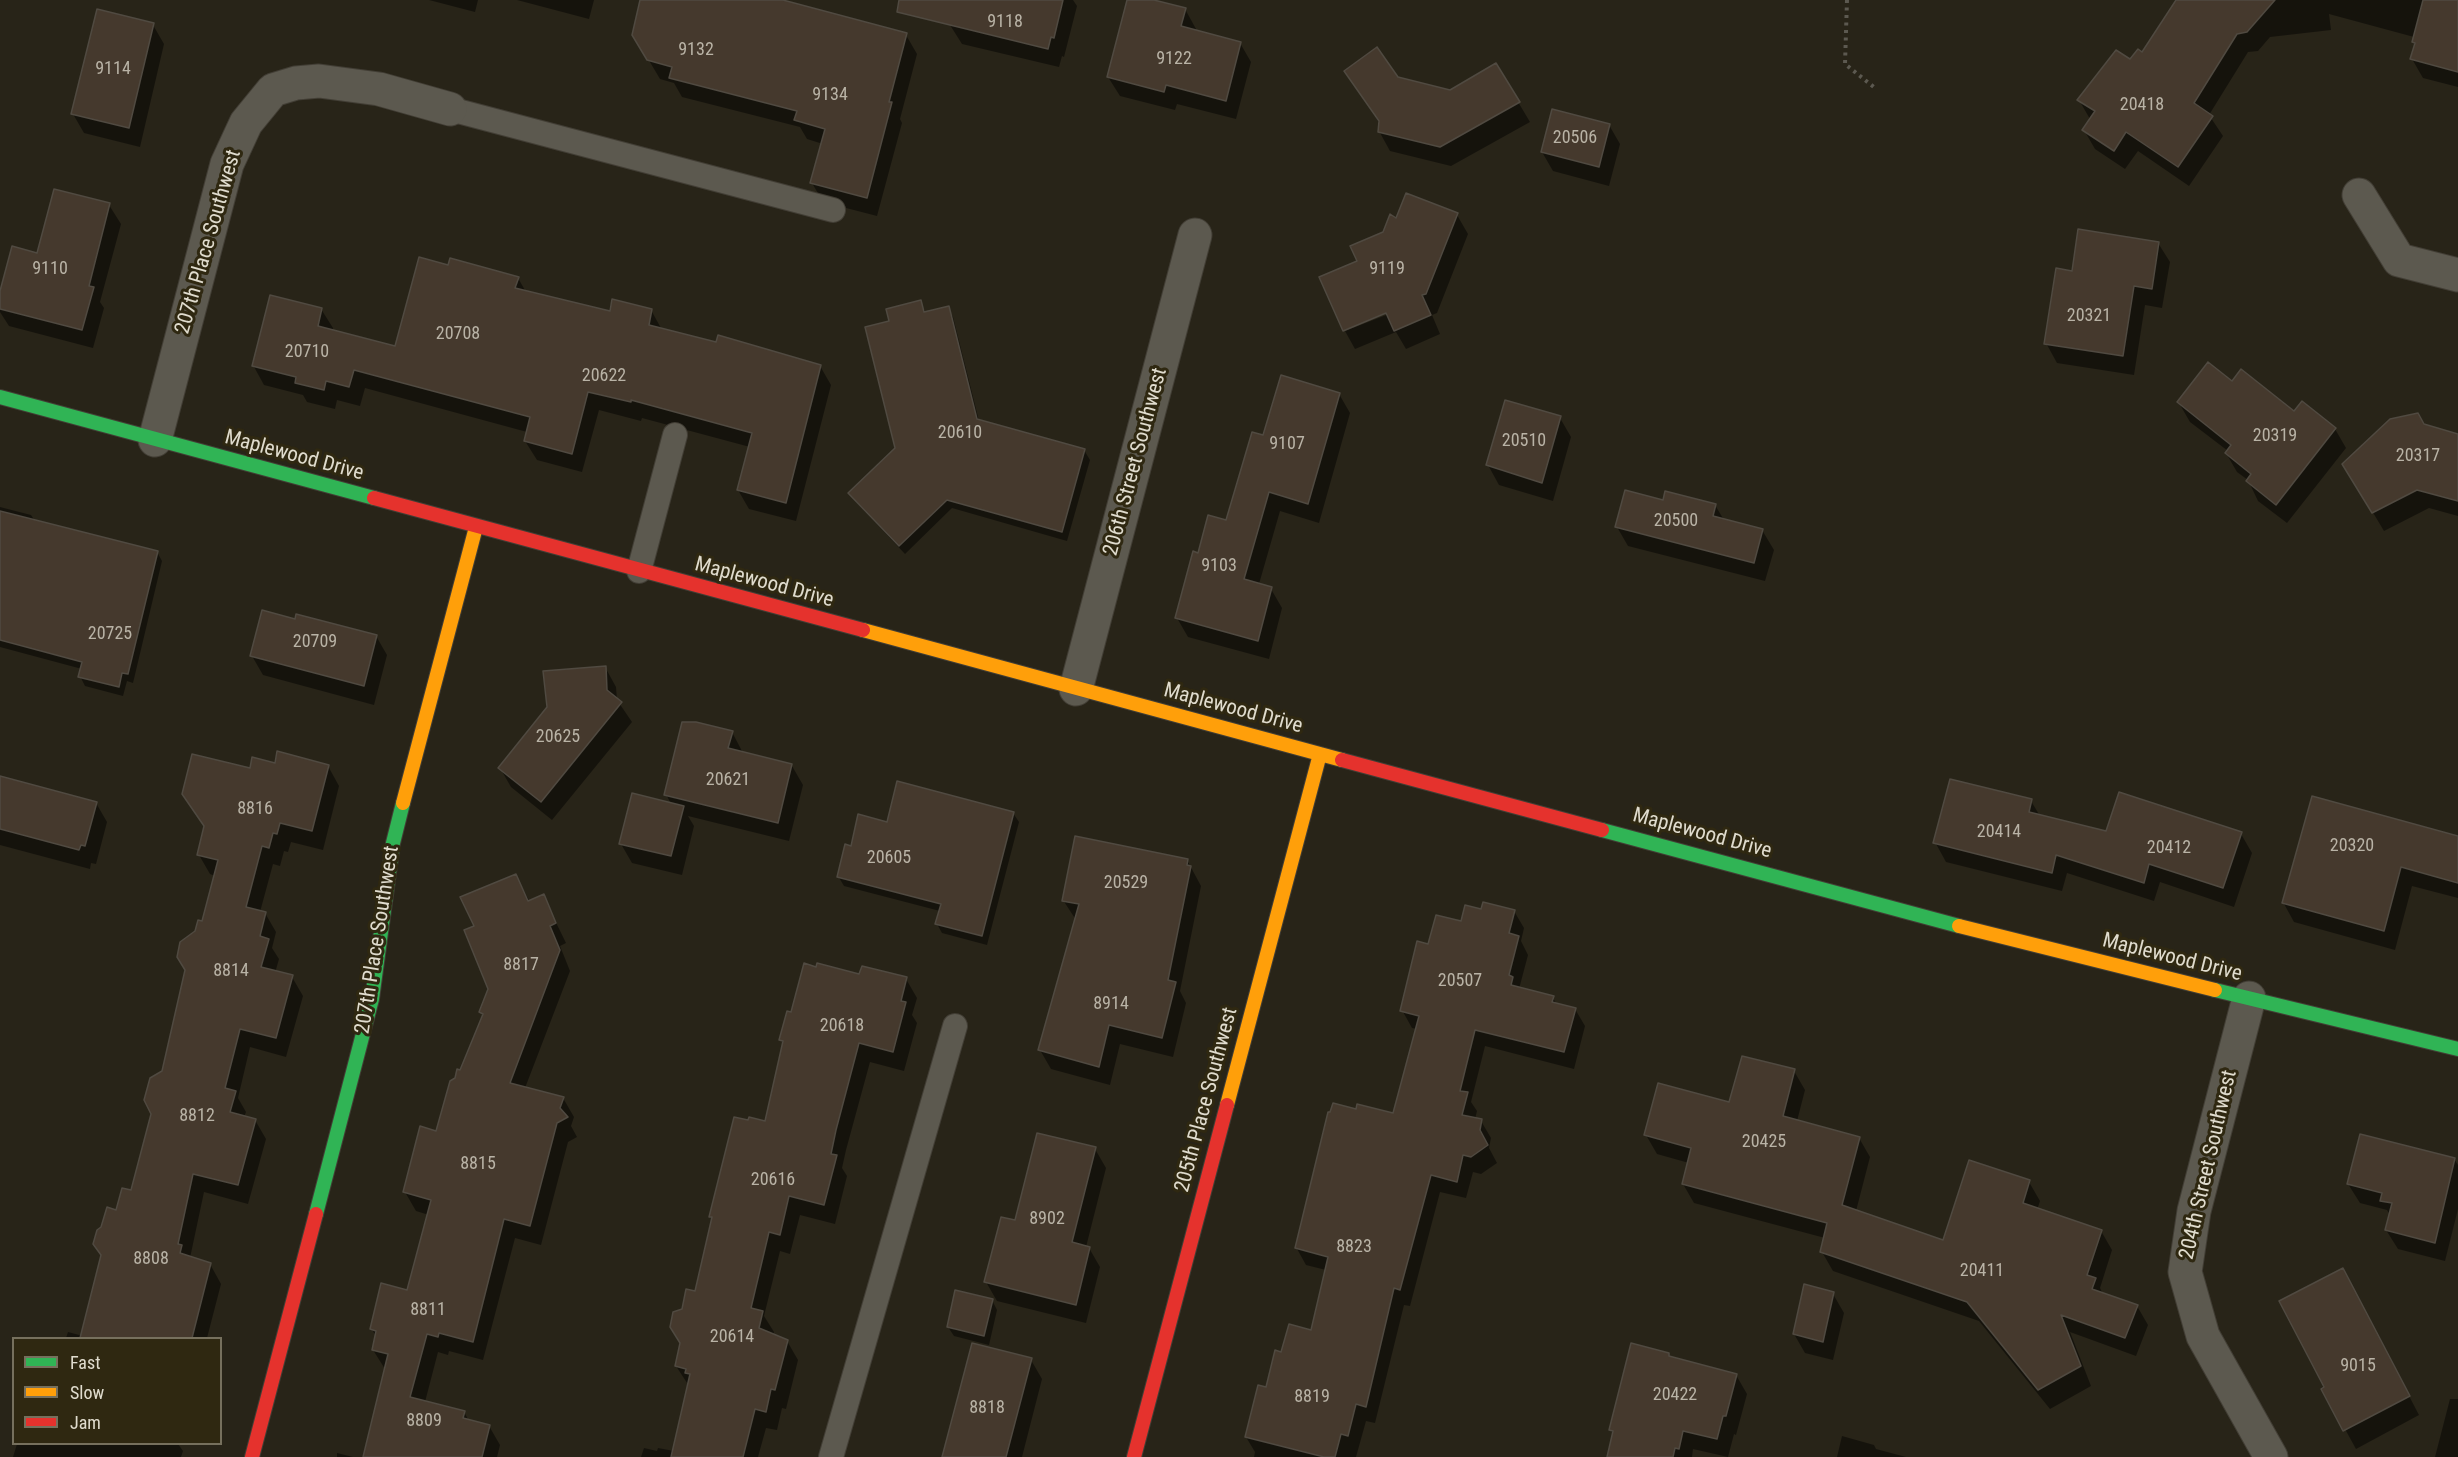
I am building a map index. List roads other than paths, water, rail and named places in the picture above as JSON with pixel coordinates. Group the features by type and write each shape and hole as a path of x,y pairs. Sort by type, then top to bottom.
{"street":[{"name":"207th Place Southwest","path":"155,440 227,165 246,123 273,90 296,83 319,81 379,89 450,109"},
{"path":"2359,195 2399,260 2458,275"},
{"name":"206th Street Southwest","path":"1076,689 1195,235"},
{"name":"Maplewood Drive","path":"0,397 2036,946 2458,1049"},
{"name":"207th Place Southwest","path":"252,1457 372,999 393,843 476,527"},
{"name":"205th Place Southwest","path":"1134,1457 1320,754"},
{"name":"204th Street Southwest","path":"2249,998 2194,1211 2185,1272 2202,1336 2271,1457"}],"lane":[{"path":"450,109 833,210"},
{"path":"639,571 675,435"},
{"path":"831,1457 955,1026"}]}
